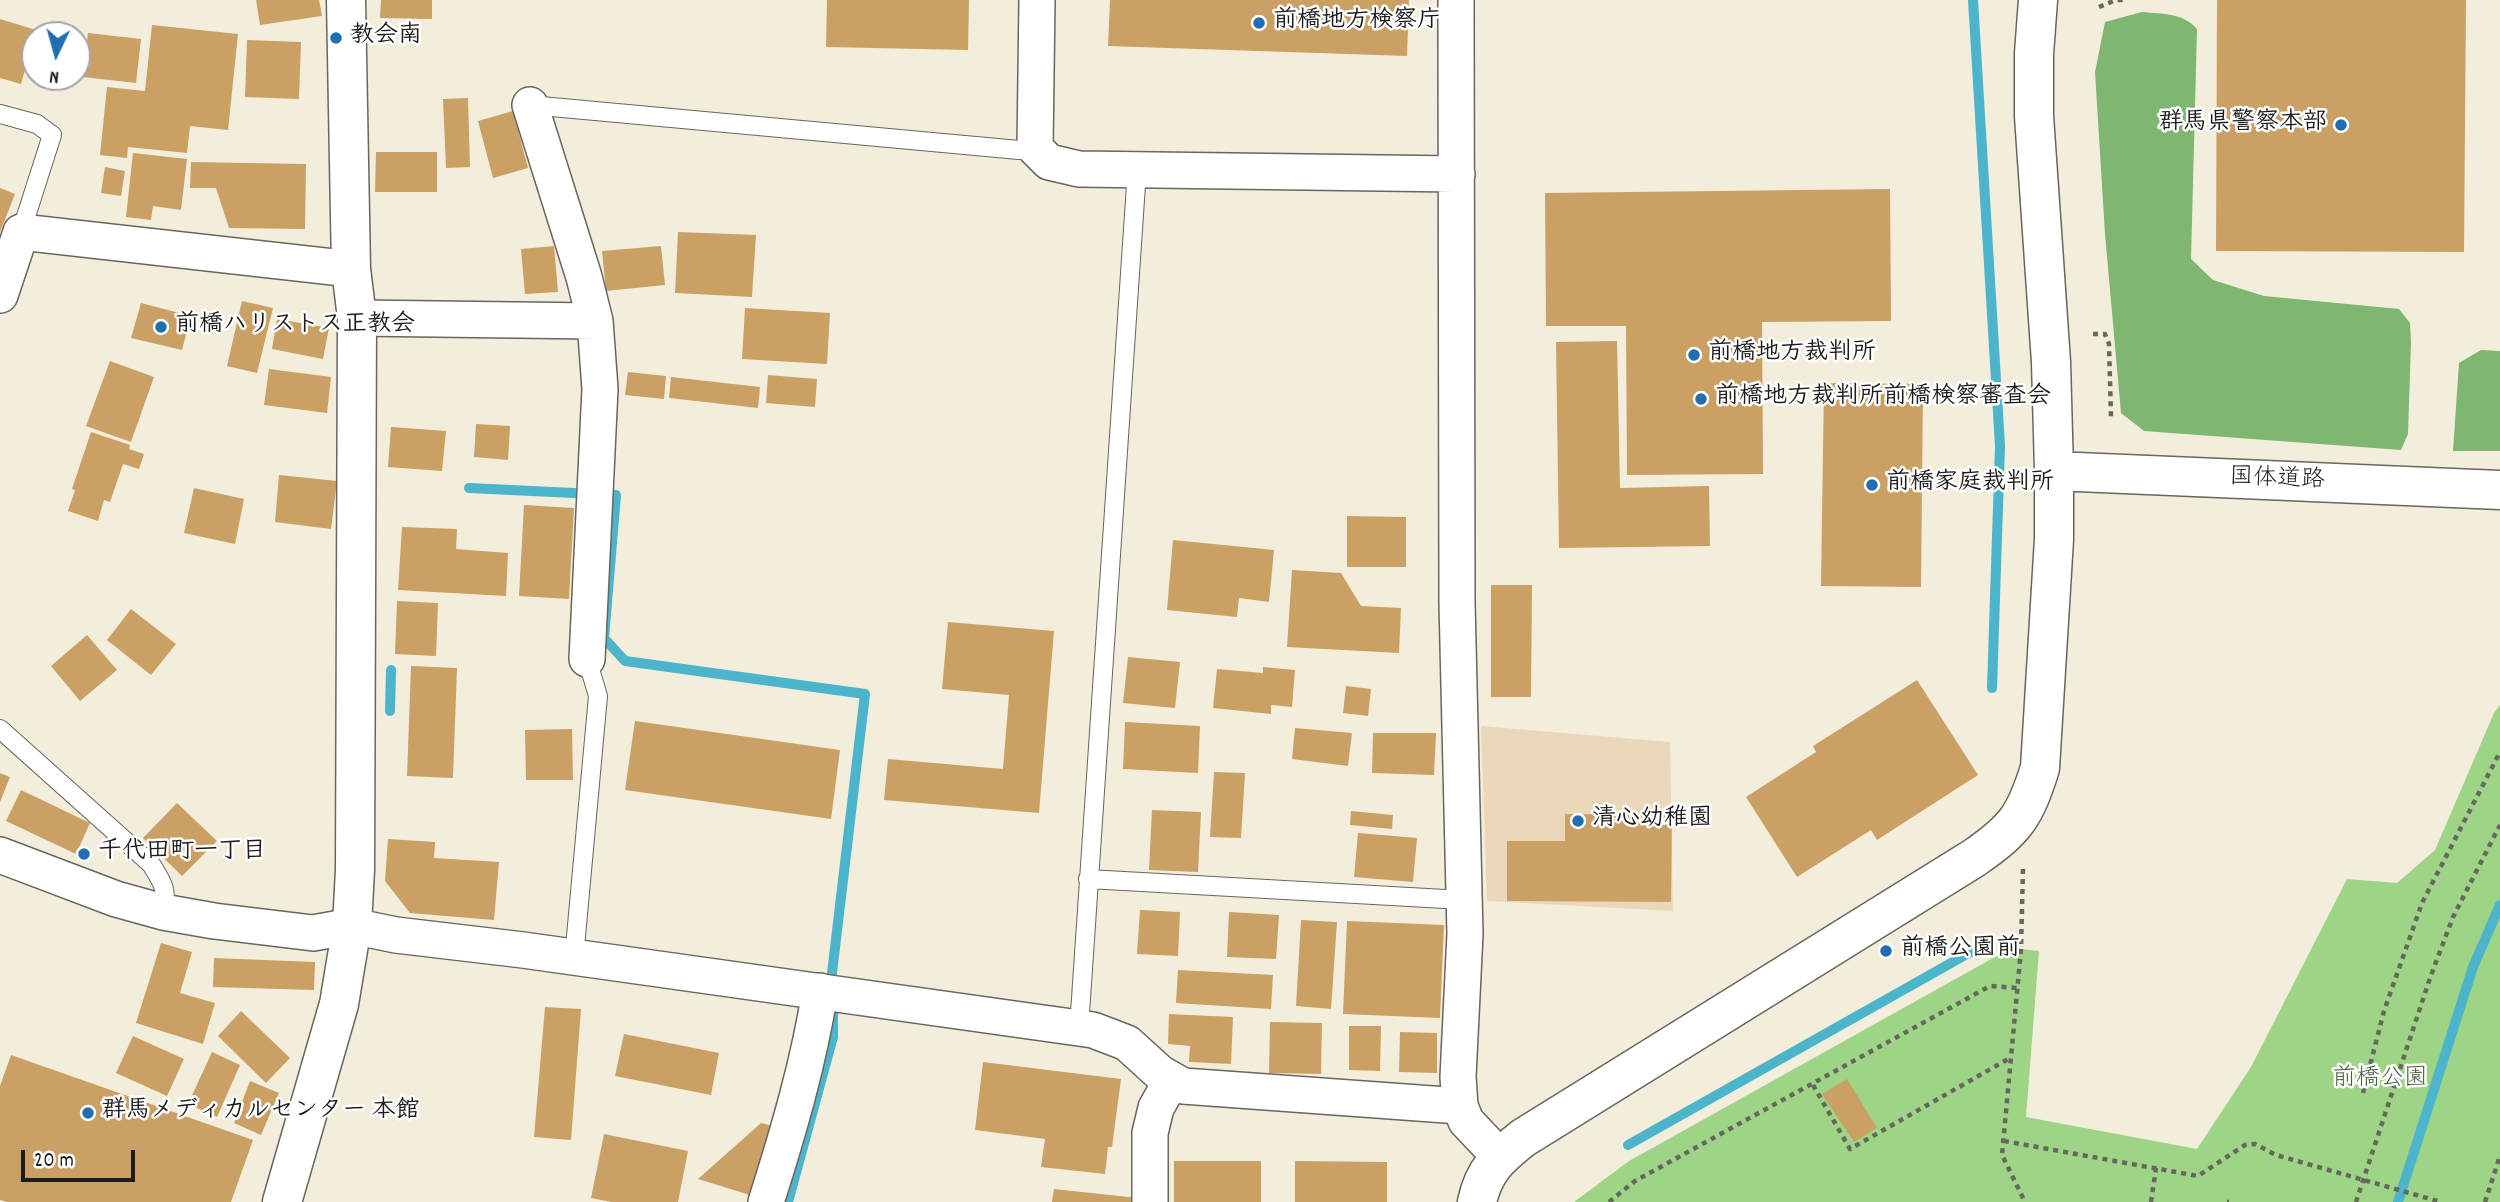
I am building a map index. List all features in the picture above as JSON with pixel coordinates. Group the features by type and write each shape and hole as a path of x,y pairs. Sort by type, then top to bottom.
{"street":[{"path":"282,1202 339,1004 352,926 355,870 356,318 351,268 346,0"},
{"path":"1037,0 1035,148 1049,162 1061,167 1457,174"},
{"path":"1456,0 1457,603 1465,934 1458,1077 1460,1106 1466,1121 1500,1157"},
{"path":"1478,1202 1486,1174 1500,1157 1523,1138 1974,858 2000,840 2022,816 2040,768 2054,539 2051,362 2034,116 2034,54 2038,0"},
{"path":"530,105 584,277 595,321 600,389 587,659"},
{"path":"0,294 22,232 351,268"},
{"path":"356,318 595,321"},
{"name":"国体道路","path":"2054,471 2500,490"},
{"path":"0,855 77,886 163,912 313,933 352,926 396,935 1079,1028 1105,1033 1127,1043 1171,1081 1197,1088 1460,1106"},
{"path":"766,1202 811,1040 820,991"},
{"path":"1150,1202 1150,1133 1156,1108 1171,1081"}],"lane":[{"path":"530,105 1019,150 1035,148"},
{"path":"0,114 37,124 52,135 22,232"},
{"path":"1079,1028 1137,170"},
{"path":"574,958 598,696 587,659"},
{"path":"0,729 151,864 167,896 163,912"},
{"path":"1088,878 1463,900"}],"path":[{"path":"2099,7 2116,0 2125,0"},
{"path":"2093,334 2105,334 2109,344 2111,417"},
{"path":"2363,1093 2384,1012 2422,903 2500,752"},
{"path":"2356,1202 2452,916 2500,824"},
{"path":"2023,864 2018,988 2002,1155 2025,1202"},
{"path":"1609,1202 1635,1181 1990,986 2018,988"},
{"path":"1813,1085 1850,1149 2010,1058"},
{"path":"2004,1142 2198,1175 2245,1145 2255,1144 2276,1155 2441,1202"},
{"path":"2485,1202 2500,1156"},
{"path":"2151,1202 2156,1168"}],"shaded area":[{"name":"清心幼稚園","path":"1481,726 1670,742 1673,911 1487,901"}],"green space":[{"path":"2142,12 2179,17 2197,29 2191,259 2213,280 2264,296 2399,309 2410,323 2411,342 2408,434 2401,450 2144,431 2121,413 2105,234 2095,72 2105,22"},
{"path":"2481,350 2500,351 2500,451 2453,451 2459,363"},
{"name":"前橋公園","path":"2500,705 2500,1202 1574,1202 1629,1161 2011,948 2039,951 2026,1117 2197,1149 2251,1067 2347,879 2397,883 2435,850 2494,713"}],"building":[{"path":"256,0 319,0 322,16 260,25"},
{"path":"381,0 432,0 432,19 380,18"},
{"path":"827,0 969,0 968,50 826,47"},
{"name":"前橋地方検察庁","path":"1110,0 1409,0 1407,56 1108,46"},
{"name":"群馬県警察本部","path":"2217,0 2466,0 2464,252 2216,251"},
{"path":"0,19 21,25 21,84 0,78"},
{"path":"152,25 238,34 228,130 190,126 187,153 128,147 127,158 100,155 107,87 145,91"},
{"path":"91,33 141,39 136,83 91,78"},
{"path":"247,40 301,42 299,99 245,97"},
{"path":"468,98 470,167 446,168 443,99"},
{"path":"513,111 528,168 493,178 478,121"},
{"path":"376,152 437,152 437,192 375,192"},
{"path":"133,153 187,159 181,210 153,206 151,220 126,217"},
{"path":"191,162 306,164 305,229 229,228 216,188 190,188"},
{"path":"105,167 125,171 121,196 101,193"},
{"path":"0,188 15,194 0,232"},
{"name":"前橋地方裁判所","path":"1890,189 1891,321 1762,322 1763,474 1627,475 1626,326 1546,326 1545,193"},
{"path":"678,232 756,235 752,297 675,293"},
{"path":"554,246 558,292 525,294 521,249"},
{"path":"661,246 665,285 606,291 602,251"},
{"path":"242,301 273,308 257,373 227,366"},
{"name":"前橋ハリストス正教会","path":"141,303 191,316 182,350 131,338"},
{"path":"745,308 830,313 827,364 742,359"},
{"path":"277,319 329,328 323,359 272,349"},
{"path":"1617,341 1620,488 1709,486 1710,546 1559,548 1556,342"},
{"path":"110,361 154,377 131,442 86,426"},
{"path":"269,369 331,377 327,413 264,405"},
{"path":"628,372 666,376 664,399 625,395"},
{"path":"768,375 817,379 815,407 766,403"},
{"path":"671,377 760,387 758,408 669,398"},
{"name":"前橋家庭裁判所","path":"1824,383 1923,384 1921,587 1821,586"},
{"path":"476,424 510,426 508,460 474,457"},
{"path":"391,427 446,431 442,471 388,467"},
{"path":"91,432 130,445 129,449 144,454 139,469 123,464 110,502 104,500 98,521 68,511 75,490 72,489"},
{"path":"279,475 337,481 331,529 275,522"},
{"path":"194,488 244,499 235,544 184,533"},
{"path":"524,505 574,508 569,599 519,596"},
{"path":"1347,516 1406,517 1406,567 1347,567"},
{"path":"402,527 457,529 456,549 508,553 506,596 398,590"},
{"path":"1173,540 1274,550 1269,602 1239,598 1237,617 1167,610"},
{"path":"1292,570 1341,573 1361,606 1401,608 1399,653 1287,647"},
{"path":"1491,585 1532,585 1531,697 1491,697"},
{"path":"397,601 438,603 436,656 395,654"},
{"path":"131,609 176,644 151,675 107,640"},
{"path":"948,622 1054,631 1039,813 884,800 888,759 1003,769 1009,695 942,689"},
{"path":"87,635 117,670 80,701 51,666"},
{"path":"1128,657 1180,662 1175,708 1123,703"},
{"path":"411,666 457,668 453,778 407,776"},
{"path":"1263,667 1295,670 1292,707 1271,705 1271,714 1213,708 1217,669 1263,673"},
{"path":"1917,680 1978,775 1877,840 1871,830 1797,877 1746,797 1816,752 1813,746"},
{"path":"1346,686 1371,689 1368,716 1343,713"},
{"path":"635,721 840,750 831,819 625,790"},
{"path":"1125,722 1200,726 1198,773 1123,769"},
{"path":"1295,728 1352,733 1348,766 1292,759"},
{"path":"572,729 573,780 526,780 525,730"},
{"path":"1373,733 1436,733 1434,775 1372,773"},
{"path":"1214,772 1245,773 1241,838 1210,837"},
{"path":"0,773 10,777 0,802"},
{"path":"21,790 90,823 76,854 6,821"},
{"path":"177,803 217,841 182,876 143,838"},
{"path":"1152,810 1201,812 1198,872 1149,870"},
{"path":"1351,811 1393,815 1392,829 1350,825"},
{"path":"1565,814 1672,815 1671,902 1507,901 1507,841 1565,841"},
{"path":"1358,833 1417,838 1413,882 1354,877"},
{"path":"388,839 435,842 434,858 499,862 494,920 410,913 385,881"},
{"path":"1140,910 1180,912 1178,956 1137,954"},
{"path":"1229,912 1279,915 1276,959 1227,957"},
{"path":"1301,920 1337,922 1331,1009 1296,1006"},
{"path":"1347,921 1444,925 1440,1018 1343,1014"},
{"path":"161,943 192,952 180,993 215,1003 203,1044 136,1023"},
{"path":"214,958 315,962 314,990 213,987"},
{"path":"1178,970 1273,975 1271,1009 1176,1003"},
{"path":"545,1007 581,1009 571,1140 534,1137"},
{"path":"241,1011 290,1058 266,1083 218,1036"},
{"path":"1169,1014 1233,1017 1231,1064 1189,1062 1190,1046 1168,1044"},
{"path":"1270,1022 1322,1023 1321,1074 1269,1073"},
{"path":"1349,1026 1381,1026 1380,1071 1349,1070"},
{"path":"1400,1032 1437,1033 1437,1073 1399,1072"},
{"path":"624,1034 719,1053 711,1095 615,1076"},
{"path":"133,1036 184,1059 167,1096 116,1073"},
{"path":"212,1052 240,1065 217,1117 188,1104"},
{"name":"群馬メディカルセンター 本館","path":"11,1055 253,1140 231,1202 0,1200 0,1086"},
{"path":"983,1062 1121,1079 1112,1147 1108,1147 1105,1174 1041,1167 1045,1139 975,1130"},
{"path":"1847,1079 1877,1128 1854,1142 1822,1094"},
{"path":"250,1081 279,1093 261,1135 234,1123"},
{"path":"761,1123 773,1126 750,1195 698,1179"},
{"path":"604,1134 688,1151 678,1202 612,1202 591,1198"},
{"path":"1174,1161 1261,1161 1261,1202 1174,1202"},
{"path":"1295,1161 1387,1162 1387,1202 1295,1202"},
{"path":"1054,1189 1138,1198 1138,1202 1052,1202"}],"waterway":[{"path":"1973,0 2000,446 1992,688"},
{"path":"469,488 616,495 604,638 625,661 865,694 832,973 833,988"},
{"path":"390,711 391,670"},
{"path":"2398,1202 2473,967 2500,905"},
{"path":"1628,1145 1983,945"},
{"path":"788,1202 833,1037 833,1008"}],"place":[{"name":"前橋地方検察庁","path":"1259,23"},
{"name":"教会南","path":"336,38"},
{"name":"群馬県警察本部","path":"2341,125"},
{"name":"前橋ハリストス正教会","path":"161,327"},
{"name":"前橋地方裁判所","path":"1694,355"},
{"name":"前橋地方裁判所前橋検察審査会","path":"1701,399"},
{"name":"前橋家庭裁判所","path":"1872,485"},
{"name":"清心幼稚園","path":"1578,821"},
{"name":"千代田町一丁目","path":"84,854"},
{"name":"前橋公園前","path":"1886,951"},
{"name":"群馬メディカルセンター 本館","path":"88,1113"}]}
